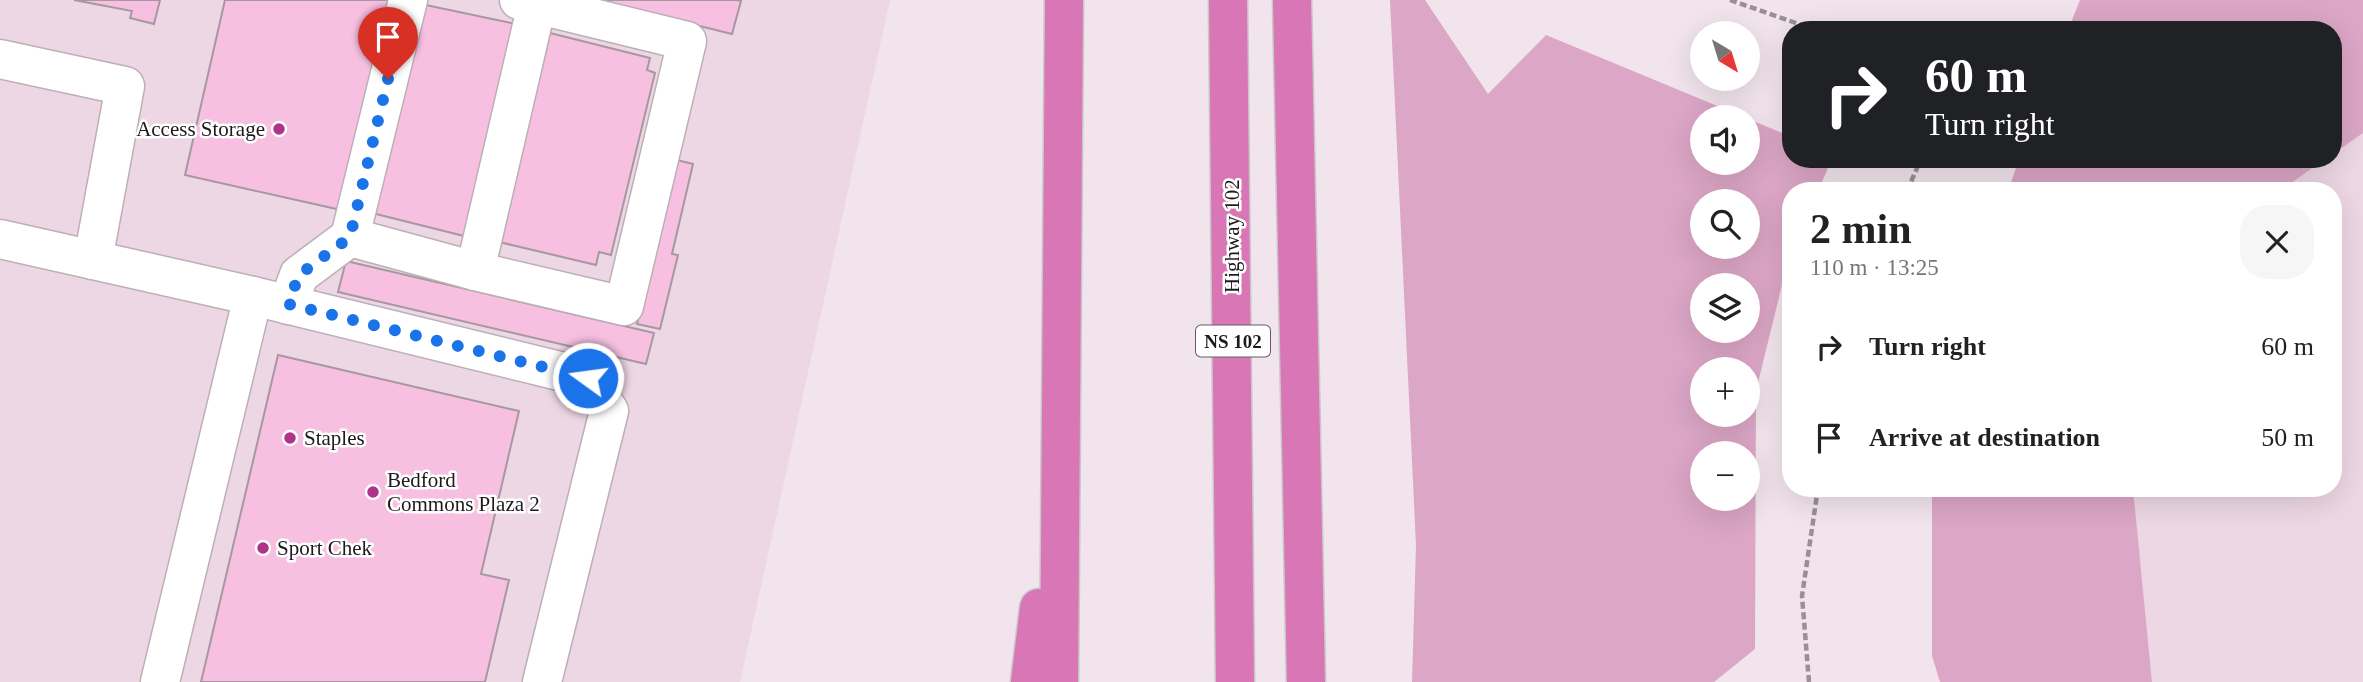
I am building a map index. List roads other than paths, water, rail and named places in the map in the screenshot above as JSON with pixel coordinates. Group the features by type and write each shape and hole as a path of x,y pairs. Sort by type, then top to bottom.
{"highway":[{"path":"1059,682 1064,0"},
{"name":"Highway 102","path":"1228,0 1235,682"},
{"path":"1292,0 1307,682"},
{"path":"1030,682 1060,436"}],"lane":[{"path":"160,682 270,300 350,237 408,0"},
{"path":"350,237 475,271 624,306 687,40 528,2 475,271"},
{"path":"0,59 125,86 93,260"},
{"path":"0,239 270,300 588,378 609,411 542,682"}],"place":[{"name":"Access Storage","path":"279,129"},
{"name":"Staples","path":"290,438"},
{"name":"Bedford Commons Plaza 2","path":"373,492"},
{"name":"Sport Chek","path":"263,548"}]}
